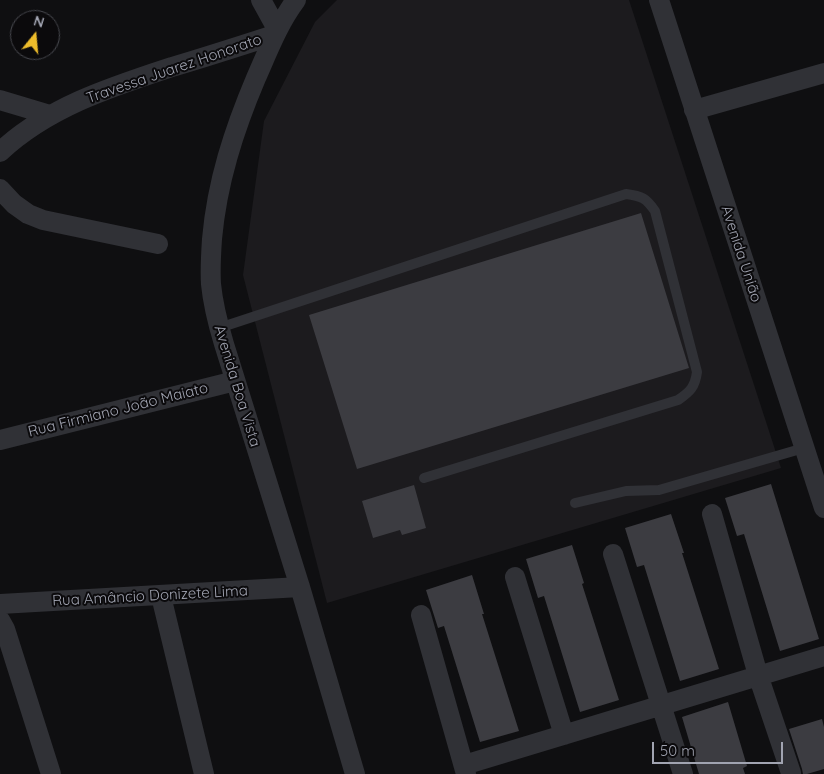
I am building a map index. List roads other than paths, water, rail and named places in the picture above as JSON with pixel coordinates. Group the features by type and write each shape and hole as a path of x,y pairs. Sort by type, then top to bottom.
{"street":[{"path":"261,0 276,32"},
{"name":"Avenida Boa Vista","path":"296,0 276,32 246,100 233,137 219,189 213,229 211,273 215,311 219,328 300,587 355,774"},
{"name":"Avenida União","path":"659,0 824,508"},
{"name":"Travessa Juarez Honorato","path":"0,152 50,115 88,97 124,82 276,32"},
{"path":"694,110 824,72"},
{"path":"0,100 50,115"},
{"path":"0,189 14,204 28,214 53,222 158,244"},
{"name":"Rua Firmiano João Maiato","path":"0,440 235,381"},
{"path":"712,514 758,675 791,773"},
{"path":"613,554 683,774"},
{"path":"514,577 564,734"},
{"name":"Rua Amâncio Donizete Lima","path":"0,604 300,587"},
{"path":"161,596 204,774"},
{"path":"421,615 465,769 564,734 824,656"},
{"path":"0,620 5,630 51,774"}],"lane":[{"path":"219,328 626,194 637,195 647,201 655,211 697,372 696,382 688,393 678,400 424,478"},
{"path":"575,503 626,491 659,490 804,448"}]}
